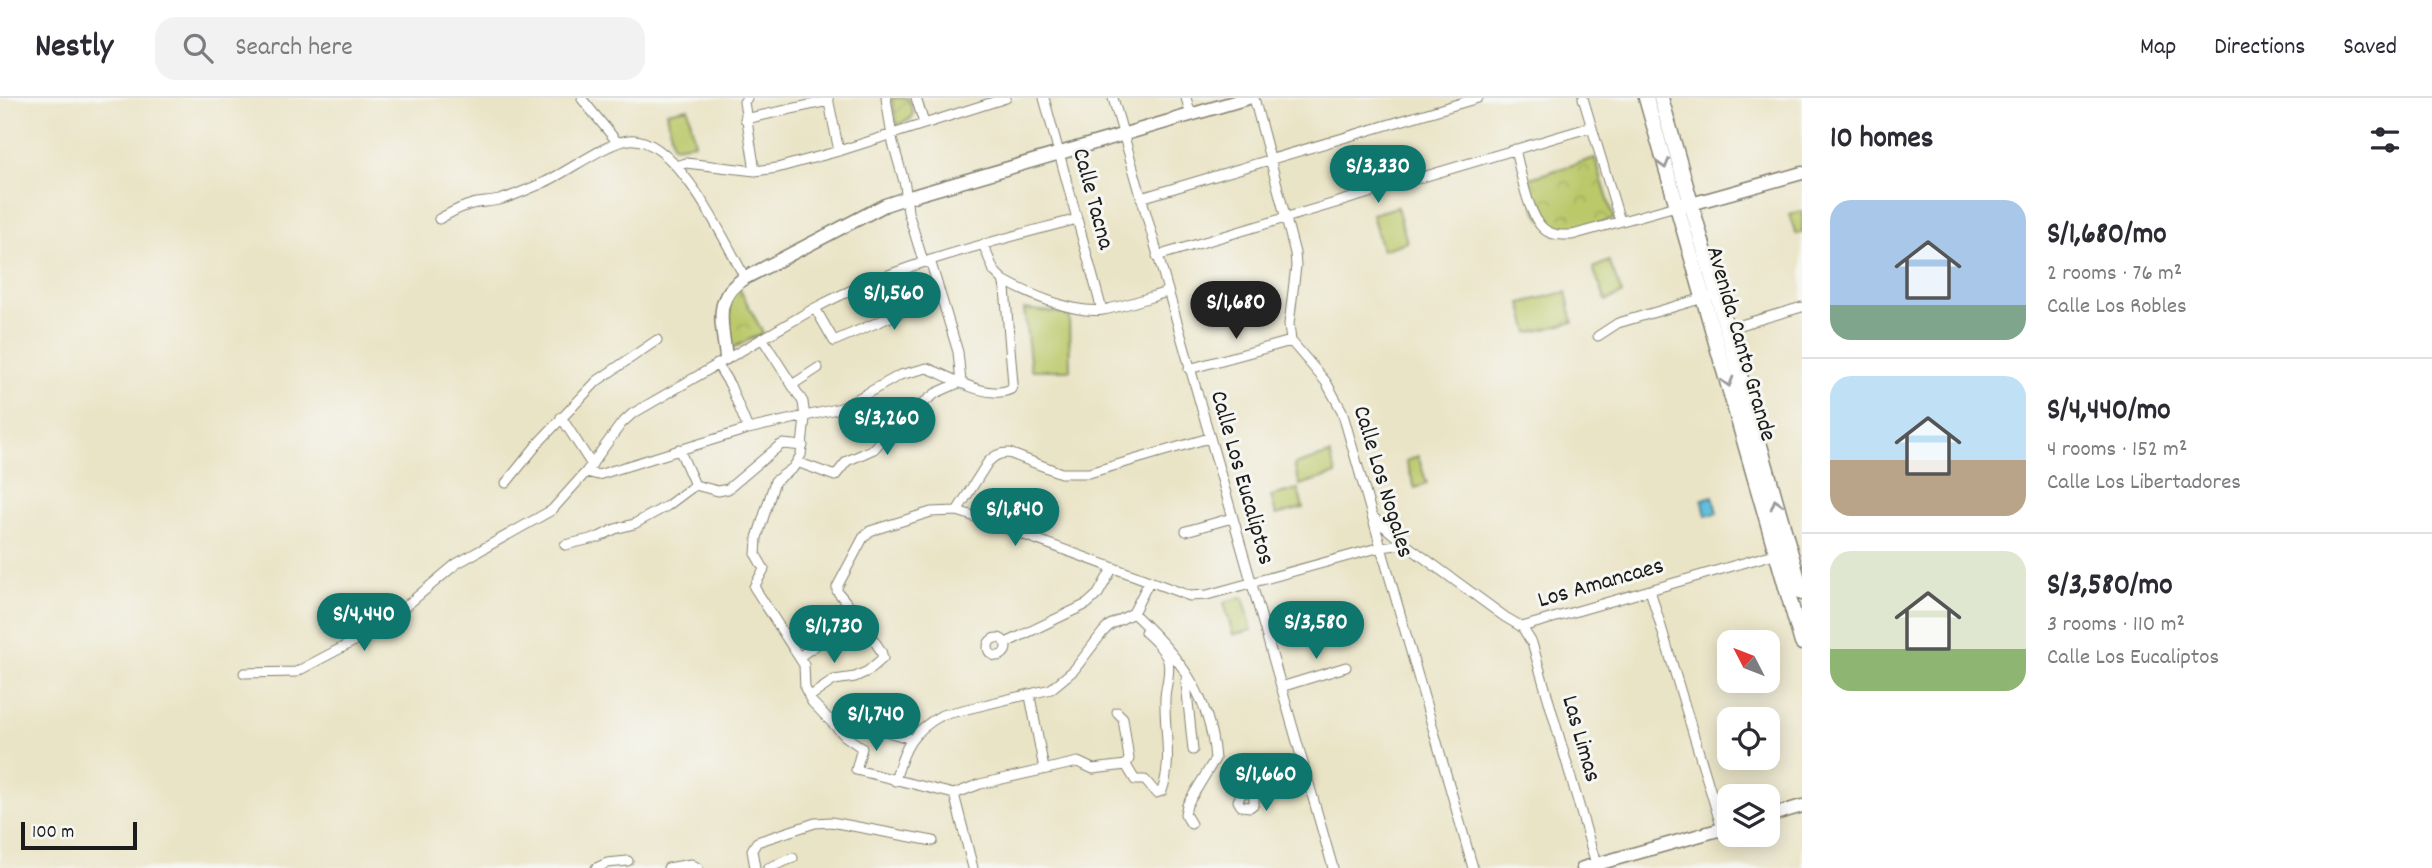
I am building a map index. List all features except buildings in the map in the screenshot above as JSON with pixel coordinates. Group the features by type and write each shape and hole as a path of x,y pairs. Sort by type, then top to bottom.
{"main road":[{"name":"Avenida Canto Grande","path":"1646,98 1684,205 1783,552 1802,593"},
{"name":"Avenida Canto Grande","path":"1661,98 1684,205"},
{"name":"Avenida Canto Grande","path":"1710,296 1727,329 1783,552 1802,643"}],"street":[{"path":"747,98 744,102 745,118 755,171"},
{"path":"886,98 905,185 908,212 940,293 958,352 961,382"},
{"path":"916,98 924,123"},
{"path":"676,166 685,163 755,171 776,168 892,134 982,101 1006,98"},
{"name":"Calle Tacna","path":"1044,98 1102,310"},
{"name":"Calle Los Eucaliptos","path":"1113,98 1333,868"},
{"path":"1186,98 1191,115"},
{"path":"748,429 721,361 722,302 731,287 885,205 1251,98 1296,266 1289,324 1291,341 1189,369"},
{"path":"1141,198 1478,98"},
{"path":"1583,98 1620,221"},
{"path":"582,99 618,144"},
{"path":"745,118 828,100 839,151"},
{"path":"1157,256 1591,127"},
{"path":"439,219 474,203 497,201 522,192 631,140 654,147 676,166 701,197 745,278"},
{"path":"1515,149 1536,218 1544,229 1557,235 1572,235 1802,173"},
{"path":"244,673 296,672 382,627 456,564 552,510 632,414 842,293 927,261 1077,219"},
{"path":"984,244 994,271 1003,280 1058,303 1102,310 1167,292"},
{"path":"561,417 589,468 598,475 748,429 841,408 900,375 920,368 927,368 990,392 1006,392 1013,384 1003,280"},
{"path":"815,308 834,341 895,316 940,293"},
{"path":"1598,336 1618,323 1710,296"},
{"path":"1727,329 1802,307"},
{"path":"762,338 803,402 805,418 803,446 797,462 790,471 775,481 772,487 755,549 755,555 764,569 754,587 804,665 809,697 845,736 862,748 856,770 954,794 980,784 1078,762 1093,769 1126,765"},
{"path":"506,484 561,417 597,382 657,340"},
{"name":"Calle Los Nogales","path":"1291,341 1335,397 1353,448 1473,868"},
{"path":"792,385 818,368"},
{"path":"797,462 835,476 847,461 874,449 895,425 936,393 961,382"},
{"path":"957,511 988,462 1002,453 1009,453 1061,473 1089,474 1209,438"},
{"path":"565,545 599,537 634,524 667,506 695,485 723,491 779,446 803,446"},
{"path":"679,449 695,485"},
{"path":"809,697 834,680 855,677 868,671 883,658 860,619 837,591 863,538 881,527 931,512 957,511 1112,569 1183,594 1198,596 1381,547 1405,544"},
{"name":"Los Amancaes","path":"1372,516 1405,544 1522,627 1783,552"},
{"path":"1186,531 1232,518"},
{"path":"1006,643 1087,604 1098,594 1112,569"},
{"path":"895,781 901,757 911,739 928,722 942,715 1051,689 1062,681 1103,632 1131,614 1149,582"},
{"path":"1650,590 1717,800"},
{"path":"1131,614 1168,646 1206,712 1215,759 1187,805 1185,814 1191,824"},
{"path":"1126,765 1135,780 1145,780 1156,793 1162,791 1168,759 1165,700 1167,661 1131,614"},
{"path":"799,657 860,619"},
{"name":"Las Limas","path":"1522,627 1532,643 1589,866"},
{"path":"1281,687 1346,667"},
{"path":"1188,677 1186,683 1193,750"},
{"path":"1030,696 1044,769"},
{"path":"1117,712 1123,718 1129,760 1126,765"},
{"path":"828,719 876,728 911,739"},
{"path":"1251,792 1306,772"},
{"path":"954,794 973,868"},
{"path":"1780,812 1802,806"},
{"path":"755,868 752,850 757,842 815,823 831,822 933,841"},
{"path":"1589,866 1717,830"},
{"path":"768,868 793,858"},
{"path":"596,868 607,863 628,861"},
{"path":"668,868 691,864 698,868"}],"green space":[{"path":"891,98 908,98 913,113 911,119 897,125"},
{"path":"688,108 695,143 673,146 667,112"},
{"path":"1595,158 1614,219 1566,230 1555,229 1546,224 1532,200 1527,179"},
{"path":"1397,207 1407,242 1382,250 1372,214"},
{"path":"1802,211 1802,232 1796,234 1789,215"},
{"path":"1609,261 1622,294 1606,301 1593,268"},
{"path":"739,288 763,333 729,350 726,323 730,294"},
{"path":"1242,288 1249,308 1213,317 1207,298"},
{"path":"1566,292 1573,322 1529,333 1521,303"},
{"path":"1024,309 1069,314 1070,370 1031,370"},
{"path":"1330,454 1336,474 1300,485 1294,465"},
{"path":"1418,456 1427,484 1415,488 1406,461"},
{"path":"1298,489 1303,508 1276,515 1271,496"},
{"path":"1243,597 1252,630 1233,635 1224,602"}],"water":[{"path":"1713,496 1717,513 1706,516 1702,499"}]}
